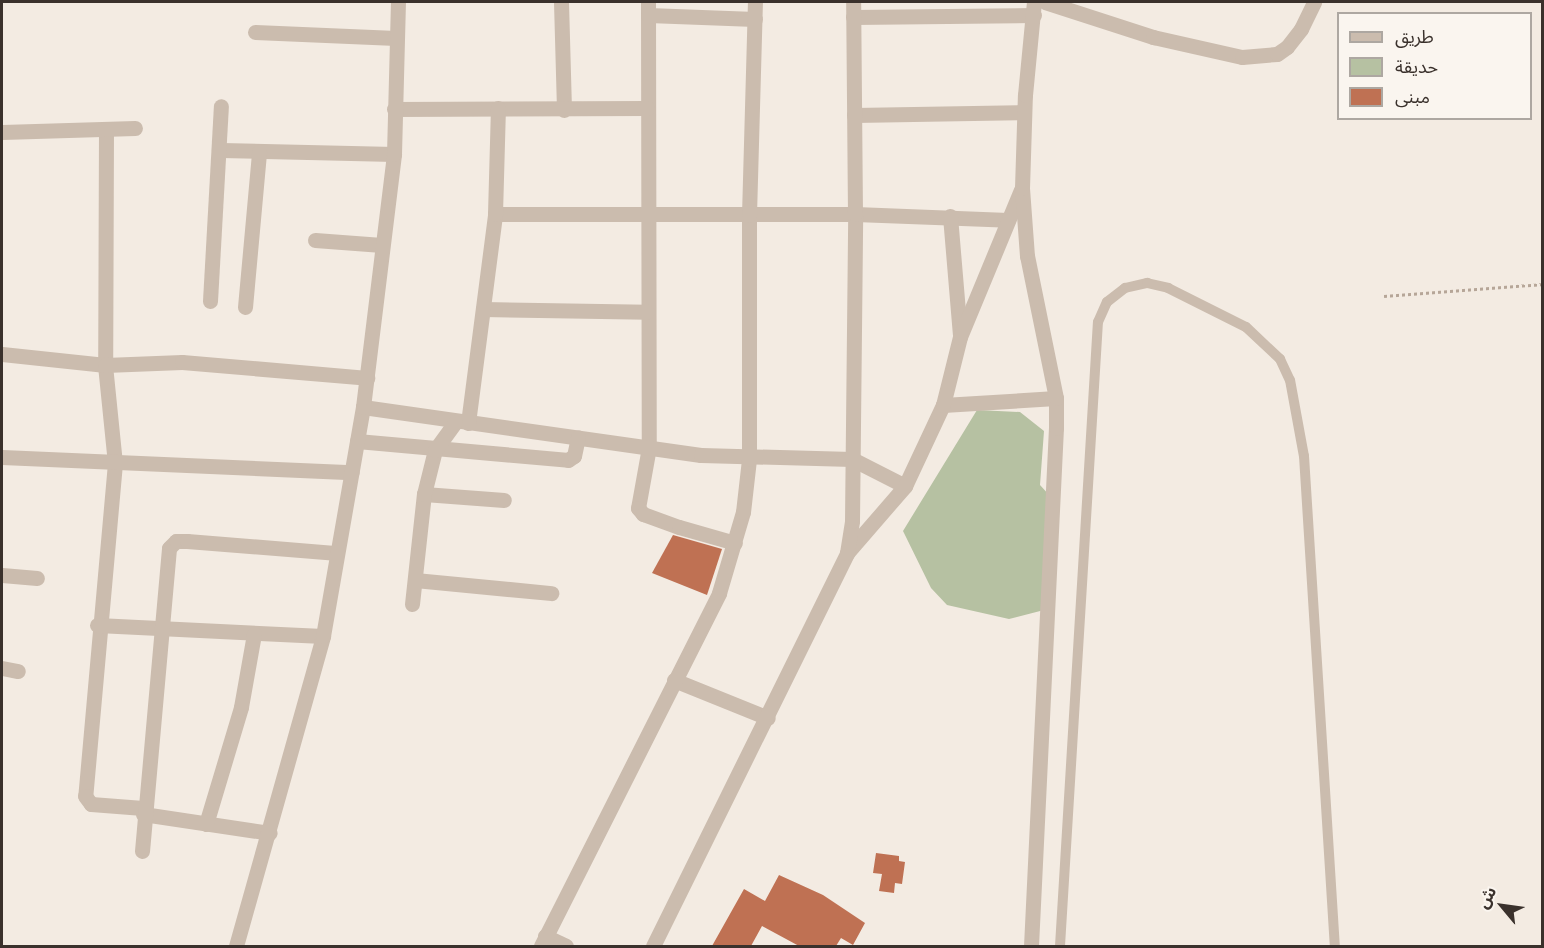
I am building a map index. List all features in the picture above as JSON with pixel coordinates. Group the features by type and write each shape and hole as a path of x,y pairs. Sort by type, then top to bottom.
{"street":[{"path":"236,946 270,833 323,636 335,553 363,407 394,154 398,2"},
{"path":"561,2 564,110"},
{"path":"566,946 543,941 719,593 744,512 749,459 749,215 755,2"},
{"path":"1045,2 1153,37 1250,57 1277,54 1287,47 1302,28 1314,2"},
{"path":"735,543 643,514 638,502 649,447 646,312 649,213 648,8 755,19"},
{"path":"847,554 852,459 855,214 853,9 1034,8 1024,112 1022,188 1027,256 1056,398 1042,782 1031,946"},
{"path":"255,32 396,38"},
{"path":"210,301 221,150 221,106"},
{"path":"412,604 423,494 435,450 461,423 483,309 495,214 498,108"},
{"path":"394,109 647,108"},
{"path":"854,115 1024,112"},
{"path":"2,132 135,128"},
{"path":"106,130 105,365 115,463 98,626 85,796 91,804 270,833"},
{"path":"221,150 394,154"},
{"path":"245,307 259,152"},
{"path":"653,946 768,718 847,554 905,486 943,405 960,337 1022,188"},
{"path":"495,214 855,214 1008,220"},
{"path":"950,216 960,337"},
{"path":"315,240 382,245"},
{"path":"483,309 646,312"},
{"path":"2,354 105,365 182,362 367,378"},
{"path":"943,405 1056,398"},
{"path":"363,407 461,423 749,459 852,459 905,486"},
{"path":"357,441 435,450 568,460 574,456 578,437"},
{"path":"2,457 351,472"},
{"path":"423,494 504,500"},
{"path":"142,851 143,811 159,626 169,548 176,541 335,553"},
{"path":"2,575 37,578"},
{"path":"415,580 551,593"},
{"path":"98,626 159,626 254,634 323,636"},
{"path":"206,824 241,706 254,634"},
{"path":"2,668 18,671"},
{"path":"675,680 768,718"}],"lane":[{"path":"1060,946 1098,322 1107,302 1125,288 1147,283 1168,288 1246,327 1280,359 1290,380 1304,456 1335,946"}],"path":[{"path":"1384,296 1542,284"}],"green space":[{"path":"977,410 1020,412 1044,431 1040,485 1050,496 1044,610 1009,619 947,605 931,588 903,531"}],"building":[{"path":"673,535 722,549 707,595 652,573"},
{"path":"876,853 899,856 899,861 905,862 902,884 895,883 894,893 879,891 882,874 873,873"},
{"path":"779,875 823,895 865,923 853,945 841,938 836,946 799,946 762,926 751,946 712,946 744,889 765,901"}]}
